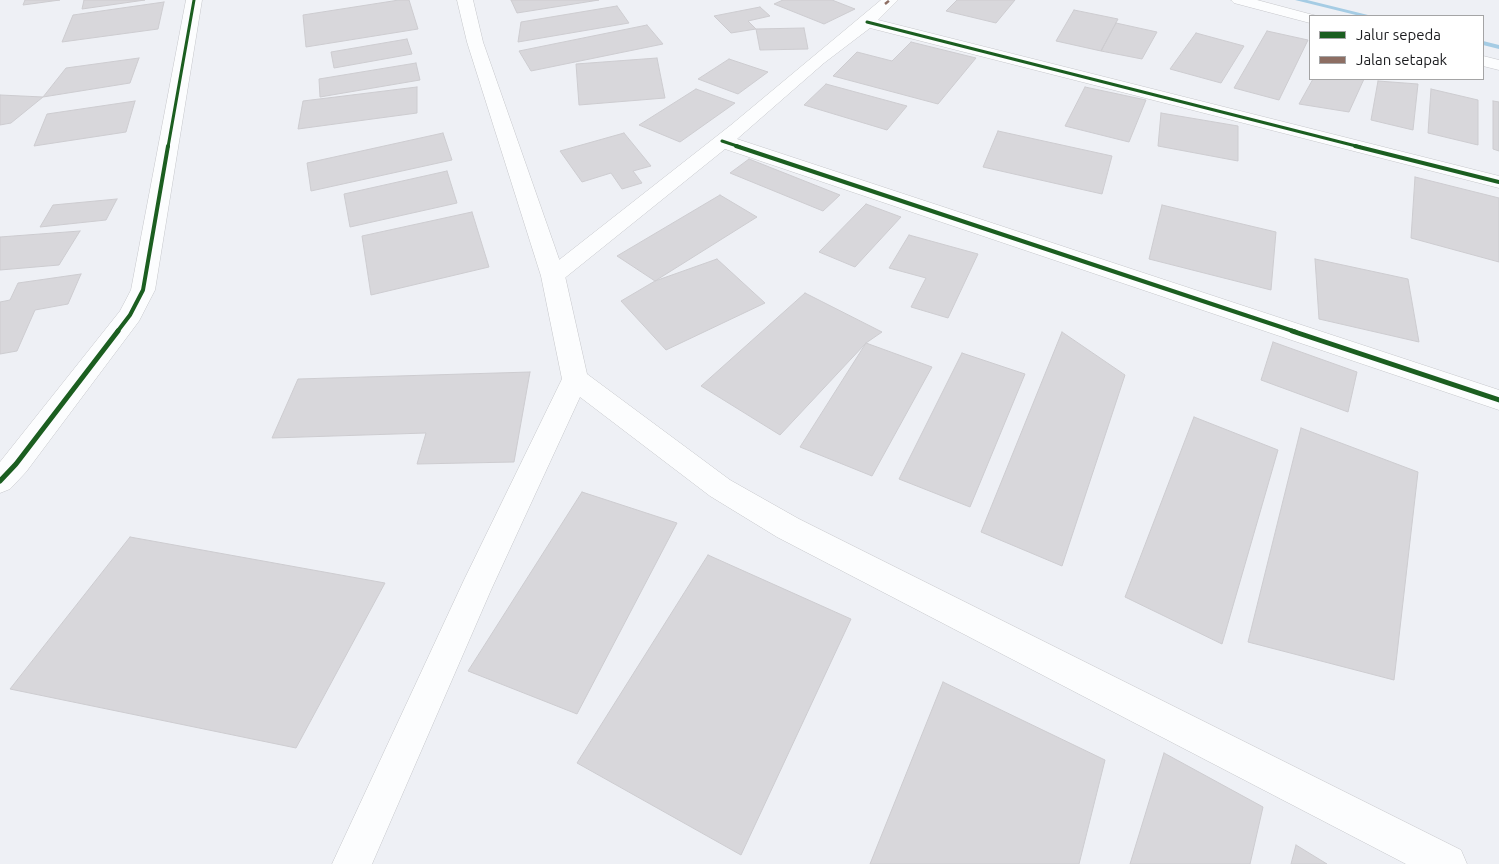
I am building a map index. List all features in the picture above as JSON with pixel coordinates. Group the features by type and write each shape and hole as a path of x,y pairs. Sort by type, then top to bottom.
{"street":[{"path":"0,481 16,464 130,315 143,290 194,0"},
{"path":"352,864 475,590 575,379 553,276 487,78 465,0"},
{"path":"1239,0 1309,18"},
{"path":"553,276 722,141 818,59 867,22 885,1"},
{"path":"867,22 1499,182"},
{"path":"1484,61 1499,65"},
{"path":"722,141 1499,400"},
{"path":"575,379 720,488 788,528 1447,864"}],"building":[{"path":"25,0 60,0 23,5"},
{"path":"84,0 145,0 82,9"},
{"path":"409,0 418,29 306,47 303,15"},
{"path":"511,0 599,0 517,13"},
{"path":"783,0 832,0 855,9 824,24 774,4"},
{"path":"957,0 1015,0 996,23 946,11"},
{"path":"164,2 158,29 62,42 73,15"},
{"path":"617,6 629,23 518,42 521,22"},
{"path":"760,7 770,16 748,21 756,29 731,33 714,16"},
{"path":"1074,10 1118,19 1101,51 1056,41"},
{"path":"1116,23 1157,32 1142,59 1101,51"},
{"path":"647,25 663,44 531,71 519,51"},
{"path":"804,28 808,49 760,50 756,29"},
{"path":"1267,31 1308,40 1279,100 1234,88"},
{"path":"1196,33 1244,46 1221,83 1170,69"},
{"path":"407,39 412,54 334,68 331,52"},
{"path":"911,42 976,58 938,104 833,76 857,52 892,61"},
{"path":"139,58 130,83 43,97 66,68"},
{"path":"657,58 665,98 579,105 576,64"},
{"path":"729,59 768,72 738,94 698,79"},
{"path":"416,63 420,80 320,97 319,79"},
{"path":"1312,80 1364,80 1349,112 1299,104"},
{"path":"1378,81 1418,84 1413,130 1371,120"},
{"path":"826,84 907,106 887,130 804,105"},
{"path":"417,87 417,113 298,129 303,101"},
{"path":"1085,87 1146,100 1129,142 1065,126"},
{"path":"696,89 735,103 680,142 639,125"},
{"path":"1431,89 1478,100 1478,145 1428,133"},
{"path":"0,95 43,97 11,123 0,125"},
{"path":"135,101 126,132 34,146 47,114"},
{"path":"1493,101 1499,102 1499,151 1493,149"},
{"path":"1161,113 1238,126 1238,161 1158,146"},
{"path":"998,131 1112,156 1102,194 983,167"},
{"path":"443,133 452,160 311,191 307,163"},
{"path":"624,133 651,166 633,171 642,183 622,189 611,173 582,182 560,151"},
{"path":"749,159 840,195 823,211 730,173"},
{"path":"447,171 457,203 350,227 344,194"},
{"path":"1415,177 1499,198 1499,262 1411,238"},
{"path":"720,195 757,217 655,281 617,256"},
{"path":"117,199 106,220 40,227 53,205"},
{"path":"866,204 901,217 855,267 819,252"},
{"path":"1162,205 1276,232 1271,290 1149,259"},
{"path":"472,212 489,267 371,295 362,236"},
{"path":"80,231 59,265 0,270 0,237"},
{"path":"909,235 978,254 948,318 911,307 926,278 889,268"},
{"path":"717,259 765,303 666,350 621,301 655,281"},
{"path":"1315,259 1408,279 1419,342 1319,319"},
{"path":"81,274 68,304 35,310 17,351 0,354 0,302 10,300 18,283"},
{"path":"805,293 882,332 866,343 780,435 701,386"},
{"path":"1062,332 1125,375 1062,566 981,532"},
{"path":"1273,342 1357,372 1348,412 1261,380"},
{"path":"866,343 932,367 872,476 800,447"},
{"path":"962,353 1025,374 970,507 899,479"},
{"path":"530,372 514,462 417,464 426,433 272,438 298,379"},
{"path":"1194,417 1278,450 1222,644 1125,597"},
{"path":"1301,428 1418,472 1394,680 1248,642"},
{"path":"582,492 677,523 577,714 468,671"},
{"path":"130,537 385,583 296,748 10,689"},
{"path":"708,555 851,619 741,855 577,763"},
{"path":"943,682 1105,760 1079,864 870,864"},
{"path":"1164,753 1263,807 1250,864 1130,864"},
{"path":"1296,845 1327,864 1291,864"}],"waterway":[{"path":"1298,0 1364,15"},
{"path":"1484,43 1499,47"}],"marked path":[{"path":"885,4 890,0"}],"cycle path":[{"path":"0,481 16,464 130,315 143,290 194,0"},
{"path":"867,22 1499,182"},
{"path":"722,141 1499,400"}]}
